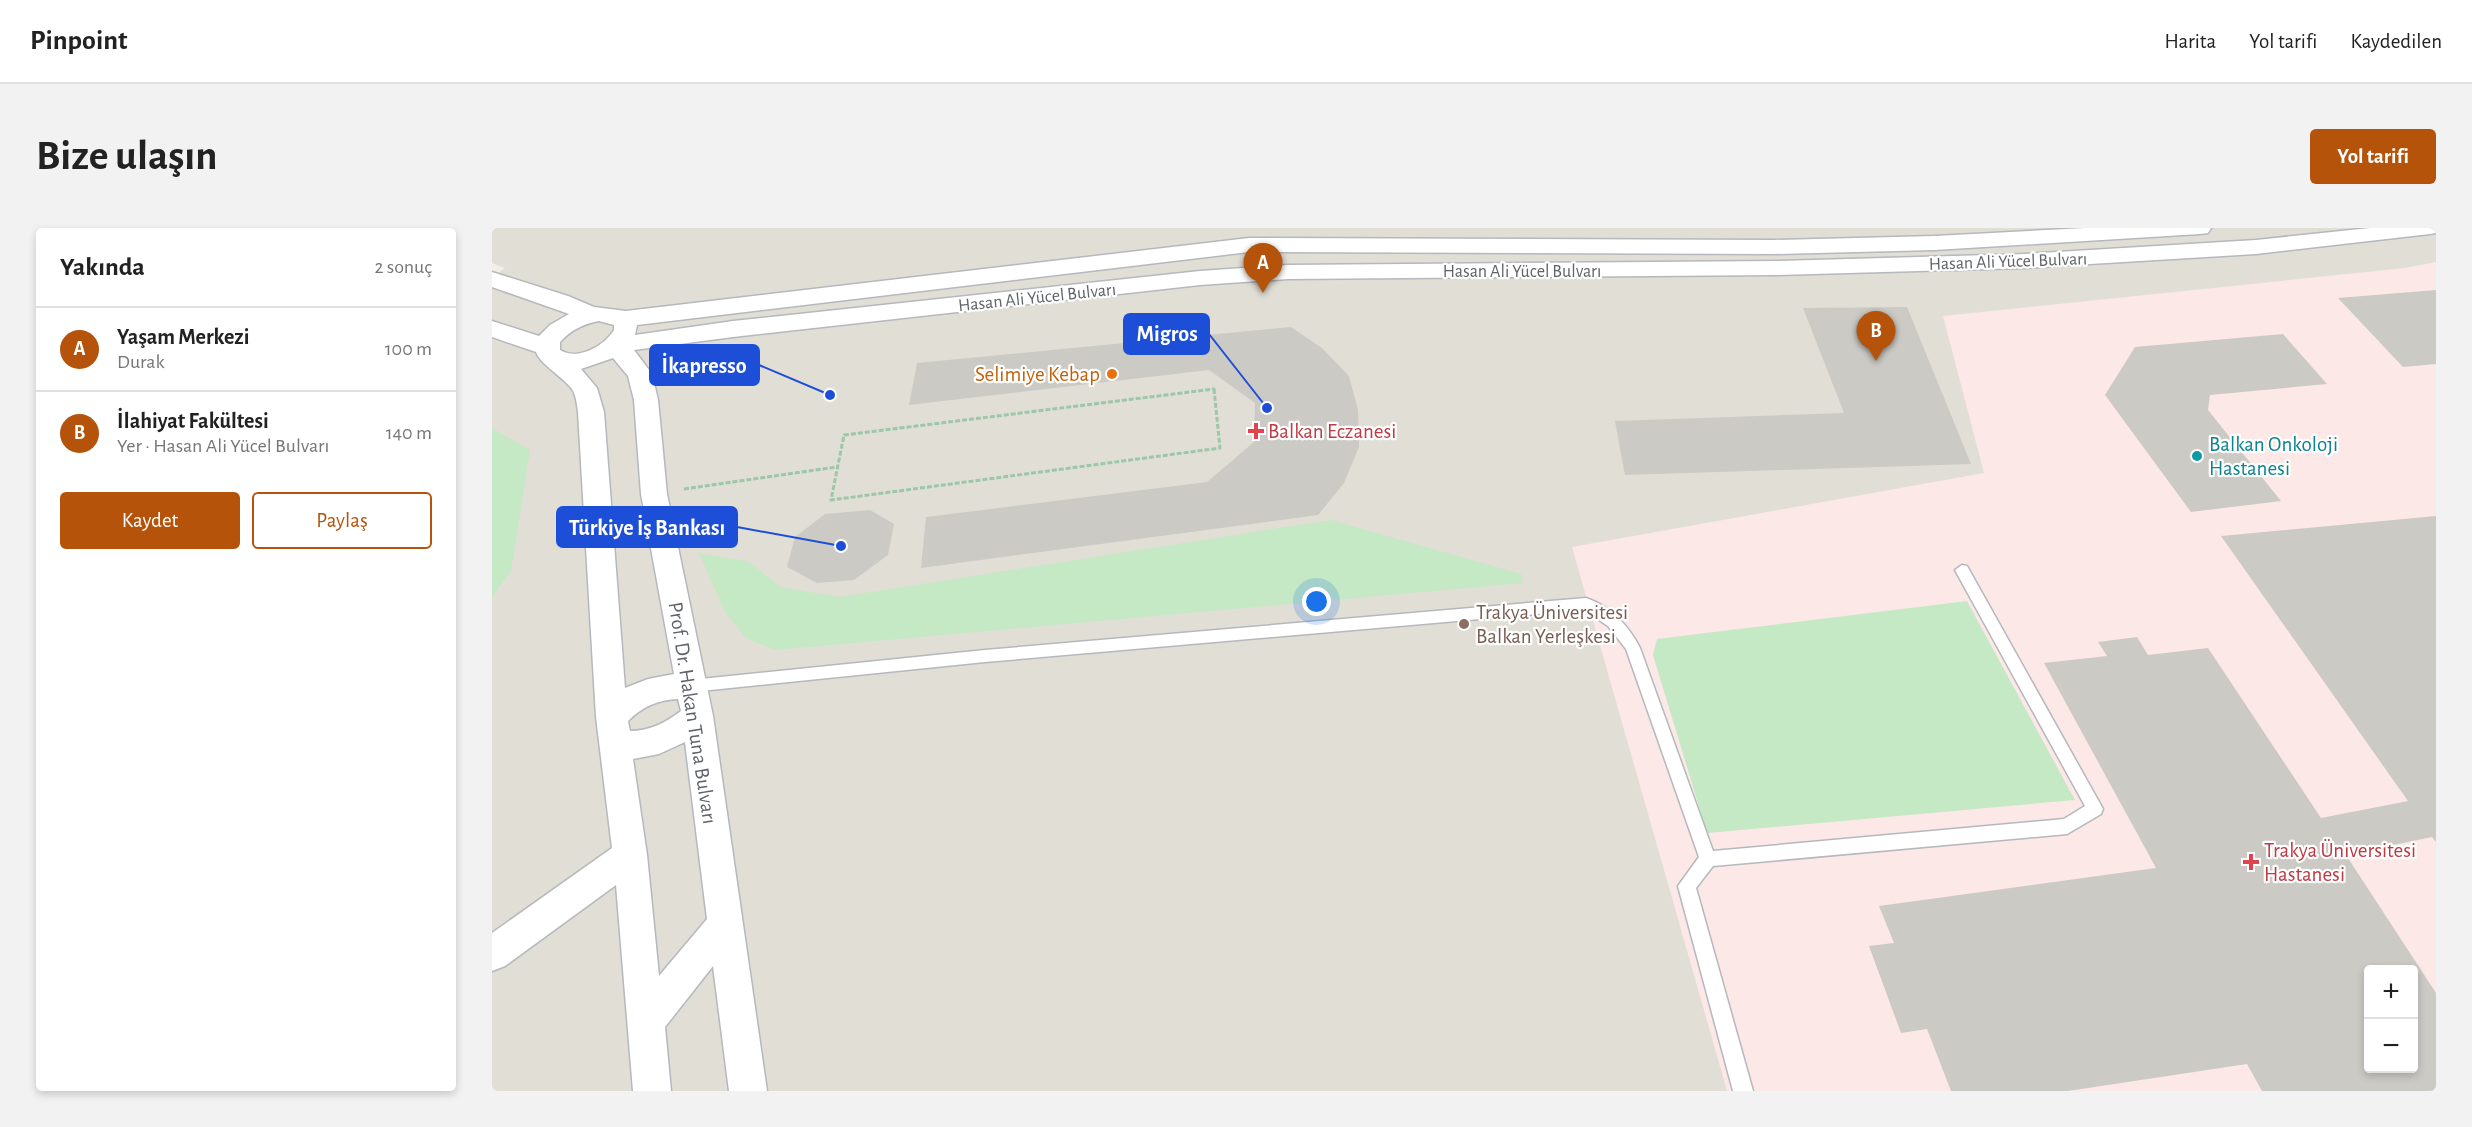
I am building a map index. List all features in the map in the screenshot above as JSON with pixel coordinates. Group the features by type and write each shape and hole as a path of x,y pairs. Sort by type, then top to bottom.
{"street":[{"name":"Hasan Ali Yücel Bulvarı","path":"619,332 1156,255 1266,244 1294,234 1773,247 1946,243 2200,228"},
{"name":"Hasan Ali Yücel Bulvarı","path":"619,332 733,329 1200,278 1288,272 1778,268 2024,261 2256,247 2430,228"},
{"path":"1288,272 1294,234"},
{"path":"1260,274 1251,269 1250,261 1266,244"},
{"path":"492,279 560,301 592,315"},
{"path":"492,329 552,353 571,361 587,359 619,332 608,314 592,315 560,327 548,340 552,353 585,388 591,412 614,730 630,855 652,1091"},
{"name":"Prof. Dr. Hakan Tuna Bulvarı","path":"619,332 640,374 646,400 654,494 694,701 748,1091"},
{"path":"670,686 694,701 683,729 640,747 614,730 625,703 647,692 670,686"},
{"path":"492,954 630,855"},
{"path":"646,1021 725,924"}],"lane":[{"path":"1743,1091 1687,886 1708,860 2067,826 2095,809 1962,570"},
{"path":"694,701 985,656 1586,604 1607,616 1624,631 1633,648 1708,860"}],"path":[{"path":"1214,388 1220,448 831,500 837,467 844,435 1214,388"},
{"path":"654,494 837,467"}],"shaded area":[{"name":"Trakya Üniversitesi Balkan Yerleşkesi","path":"492,228 2436,228 2436,1091 492,1091 492,278 505,268 492,263"},
{"path":"2436,262 2436,1091 1727,1091 1572,547 1984,473 1943,316 2405,268"}],"green space":[{"path":"492,428 530,450 511,571 492,597"},
{"path":"1331,520 1521,574 1523,583 775,650 746,638 725,612 699,553 749,562 781,587 839,597"},
{"path":"1967,601 2075,800 1707,833 1653,655 1657,639"}],"building":[{"path":"2436,290 2436,364 2403,367 2338,298"},
{"path":"1907,307 1971,464 1625,475 1615,421 1844,413 1803,308"},
{"path":"1291,327 1322,348 1349,376 1358,410 1359,447 1344,483 1318,515 921,568 926,517 1207,482 1254,442 1255,403 1209,370 909,405 917,363"},
{"name":"Balkan Onkoloji Hastanesi","path":"2283,334 2327,384 2210,395 2208,410 2281,501 2191,512 2105,395 2135,347"},
{"path":"870,510 894,524 888,555 854,580 817,583 787,567 795,537 825,514"},
{"name":"Trakya Üniversitesi Hastanesi","path":"2436,516 2436,842 2432,837 2346,855 2418,965 2364,965 2364,1073 2418,1073 2418,965 2436,993 2436,1091 2262,1091 2247,1064 2068,1091 1951,1091 1927,1029 1901,1033 1869,946 1894,943 1879,906 2156,868 2044,663 2107,656 2098,642 2137,637 2148,655 2208,648 2321,818 2408,801 2221,536"}],"place":[{"name":"Yaşam Merkezi","path":"1263,293"},
{"name":"İlahiyat Fakültesi","path":"1876,361"},
{"name":"Selimiye Kebap","path":"1112,374"},
{"name":"İkapresso","path":"830,395"},
{"name":"Migros","path":"1267,408"},
{"name":"Balkan Eczanesi","path":"1256,431"},
{"name":"Balkan Onkoloji Hastanesi","path":"2197,456"},
{"name":"Türkiye İş Bankası","path":"841,546"},
{"name":"Trakya Üniversitesi Balkan Yerleşkesi","path":"1464,624"},
{"name":"Trakya Üniversitesi Hastanesi","path":"2251,862"}]}
